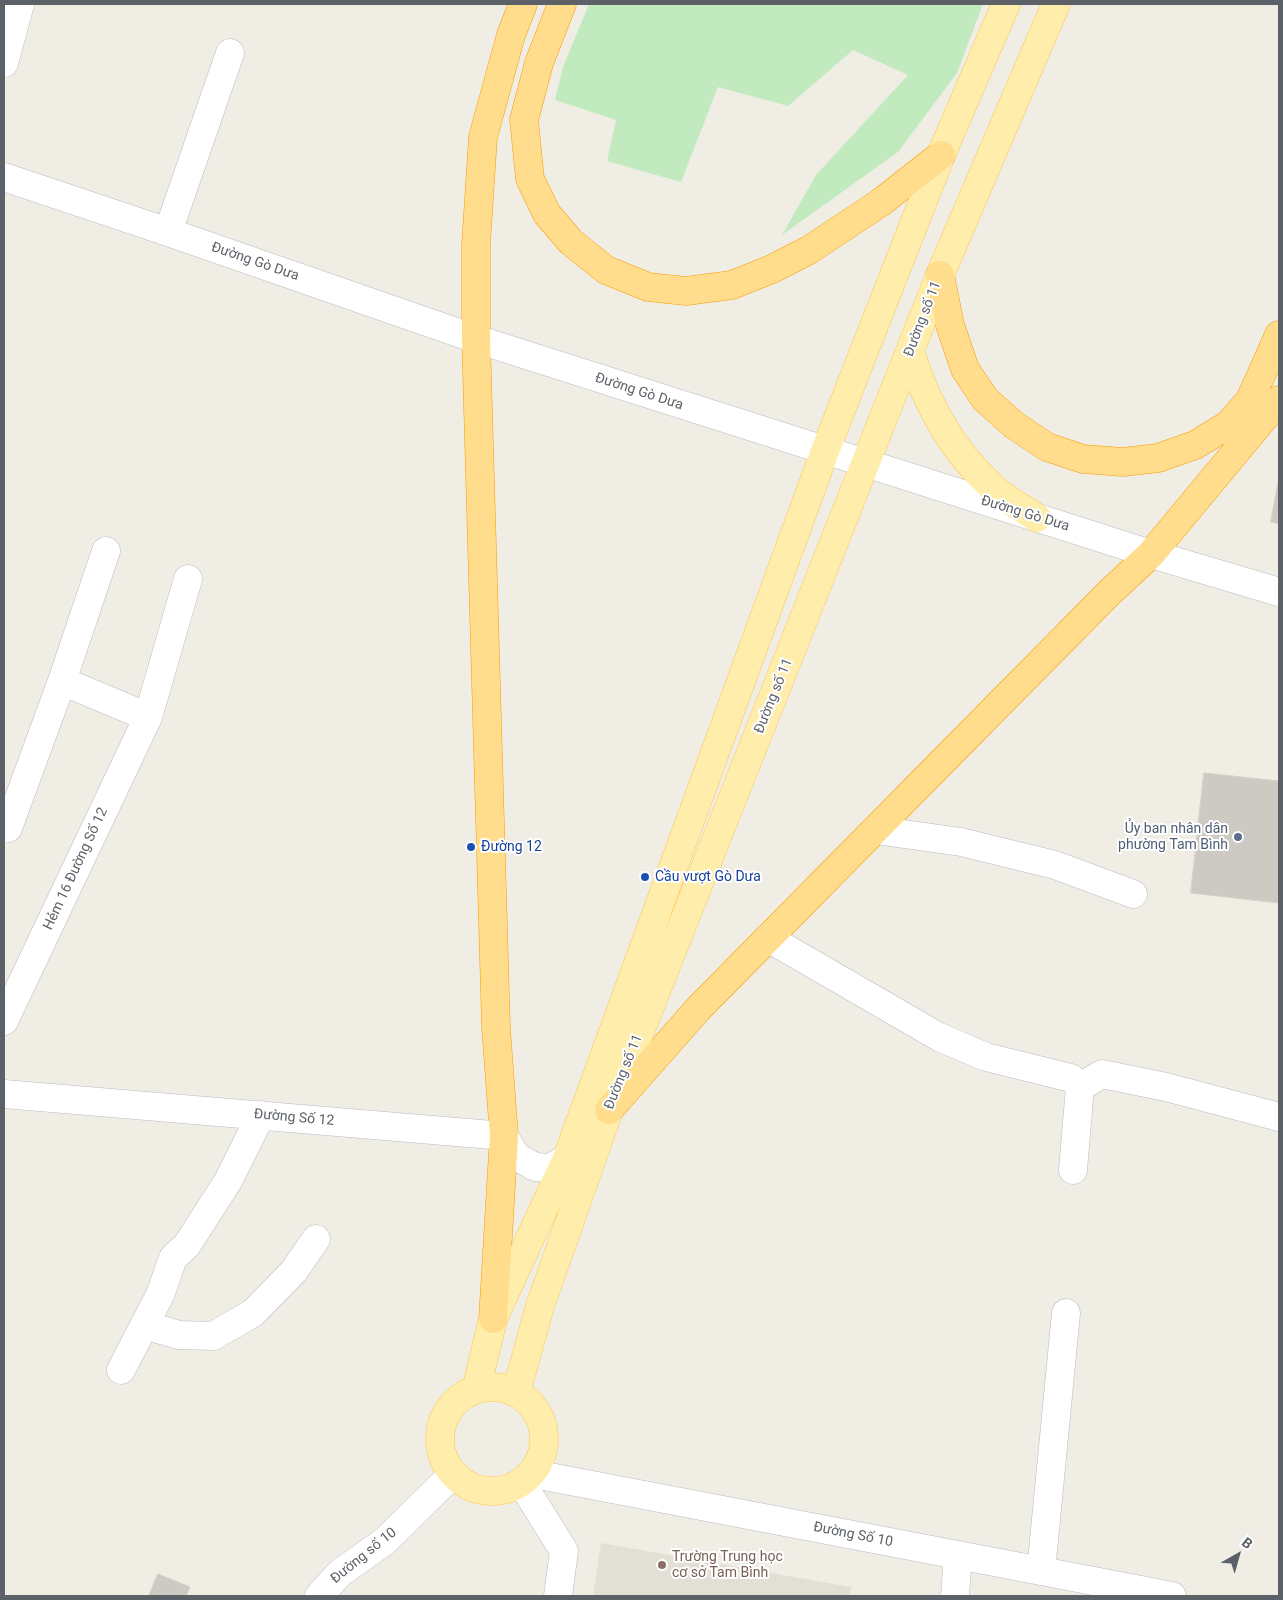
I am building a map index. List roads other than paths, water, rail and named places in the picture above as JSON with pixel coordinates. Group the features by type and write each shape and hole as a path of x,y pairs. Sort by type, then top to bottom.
{"highway":[{"path":"492,1318 504,1136 496,1018 476,339 476,244 483,137 510,34 523,4"},
{"path":"562,4 539,63 524,120 530,179 547,214 570,242 606,270 648,287 686,290 732,285 772,269 809,250 880,203 941,155"},
{"path":"940,275 950,325 964,369 985,399 1014,424 1047,447 1083,459 1123,462 1158,458 1195,445 1228,425 1250,400 1279,335"},
{"path":"609,1110 698,1009 1110,592 1151,554 1279,400"}],"main road":[{"name":"Đường số 11","path":"476,1390 492,1318 567,1158 825,451 941,155 1006,4"},
{"name":"Đường số 11","path":"516,1393 540,1306 609,1110 940,275 1055,6"},
{"path":"910,352 930,405 958,448 990,486 1037,518"},
{"path":"496,1388 516,1393 528,1402 537,1414 543,1428 542,1457 528,1478 500,1491 474,1488 453,1474 441,1451 440,1438 446,1414 464,1395 476,1390 496,1388"}],"street":[{"path":"4,63 20,4"},
{"path":"168,232 230,53"},
{"name":"Đường Gò Dưa","path":"4,177 476,339 1151,554 1279,592"},
{"path":"8,828 62,681 106,551"},
{"name":"Hẻm 16 Đường Số 12","path":"4,1020 148,717 188,579"},
{"path":"62,681 148,717"},
{"path":"874,830 962,842 1046,863 1133,894"},
{"path":"768,938 938,1037 978,1054 1076,1082 1102,1074 1166,1087 1279,1117"},
{"path":"1072,1170 1076,1082"},
{"name":"Đường Số 12","path":"4,1094 504,1136"},
{"path":"120,1370 160,1295 173,1258 187,1245 223,1189 261,1116"},
{"path":"504,1136 516,1156 536,1167 550,1168 567,1158"},
{"path":"144,1325 179,1335 213,1336 253,1313 294,1271 316,1239"},
{"path":"1041,1571 1066,1313"},
{"name":"Đường số 10","path":"319,1596 340,1573 386,1541 453,1474"},
{"path":"528,1478 564,1551 558,1596"},
{"name":"Đường Số 10","path":"528,1478 958,1555 1172,1596"},
{"path":"956,1596 958,1555"}],"place":[{"name":"Ủy ban nhân dân phường Tam Bình","path":"1238,837"},
{"name":"Đường 12","path":"471,847"},
{"name":"Cầu vượt Gò Dưa","path":"645,877"},
{"name":"Trường Trung học cơ sở Tam Bình","path":"662,1565"}]}
